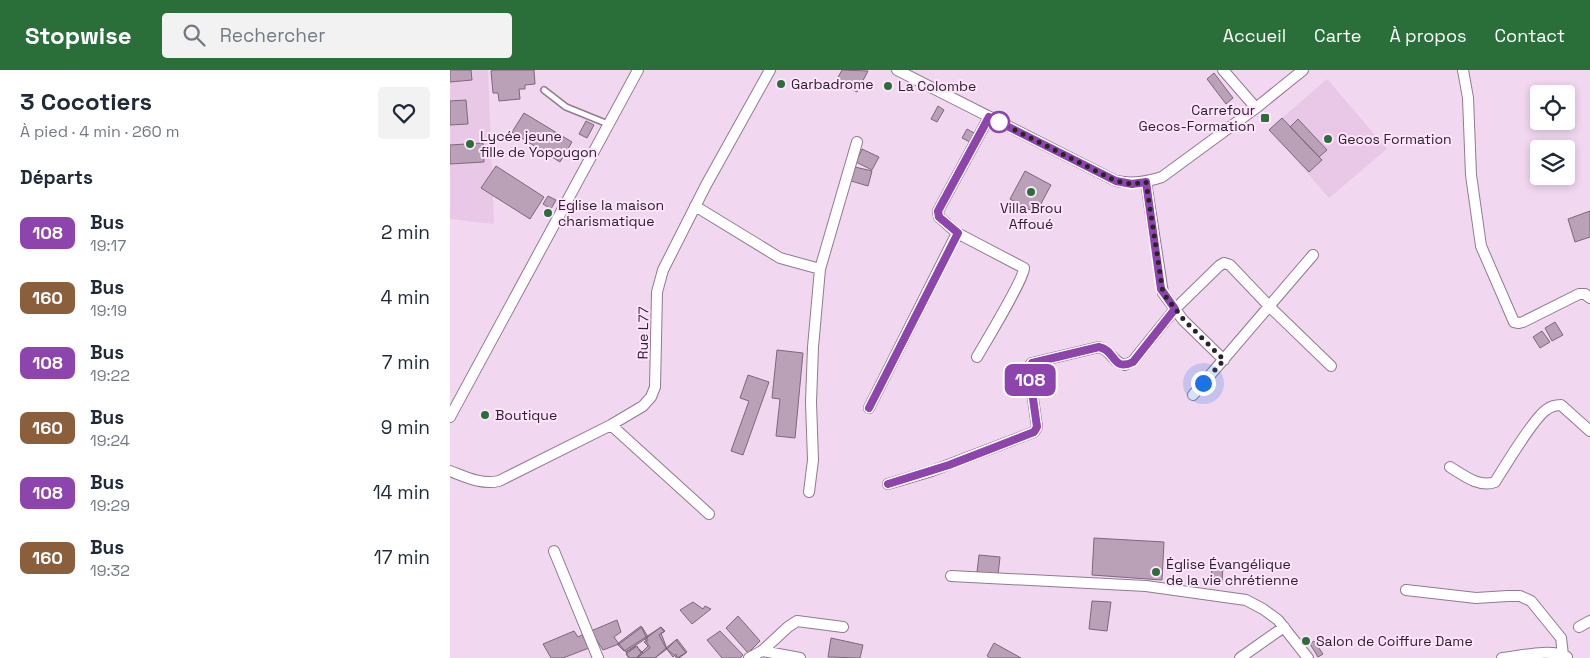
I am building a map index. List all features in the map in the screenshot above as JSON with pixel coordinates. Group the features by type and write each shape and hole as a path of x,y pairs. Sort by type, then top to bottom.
{"street":[{"path":"450,417 638,70"},
{"name":"Rue L77","path":"450,471 480,482 499,481 611,425 644,406 651,397 655,387 657,292 659,280 695,206 770,70"},
{"path":"897,70 1116,181 1132,184 1162,177 1256,108 1303,70"},
{"path":"1223,70 1256,108"},
{"path":"1464,70 1468,98 1471,175 1481,246 1514,322 1523,322 1579,294 1585,294 1590,298"},
{"path":"977,358 1024,268 958,233 939,217 938,211 989,117"},
{"path":"809,492 813,460 813,347 820,269 857,142"},
{"path":"1146,182 1161,289 1184,320 1224,360"},
{"path":"695,206 780,258 820,269"},
{"path":"869,408 958,233"},
{"path":"1193,395 1313,256"},
{"path":"888,484 975,456 1034,432 1037,427 1029,370 1032,363 1099,347 1107,350 1118,364 1125,365 1133,362 1175,309 1224,263 1230,265 1330,366"},
{"path":"1450,466 1473,480 1489,484 1495,482 1531,427 1544,411 1553,406 1561,405 1590,431"},
{"path":"611,425 709,514"},
{"path":"554,551 598,658"},
{"path":"951,576 1146,586 1246,600 1264,609 1284,627 1308,658"},
{"path":"1406,590 1476,598 1520,596 1531,601 1561,638 1566,656 1539,653 1502,658"},
{"path":"749,658 762,650 797,621 843,627"},
{"path":"1579,628 1590,621"},
{"path":"1240,658 1284,627"},
{"path":"762,650 800,658"}],"lane":[{"path":"544,90 566,107 609,125"}],"shaded area":[{"name":"Lycée jeune fille de Yopougon","path":"450,70 488,70 494,224 450,219"},
{"name":"Gecos Formation","path":"1327,79 1387,149 1329,198 1269,129"}],"building":[{"path":"450,70 471,70 472,80 450,82"},
{"path":"534,70 535,84 525,85 525,89 519,89 520,99 499,101 498,93 493,93 491,71"},
{"path":"842,70 868,71 857,92 836,81"},
{"path":"1214,73 1233,98 1226,104 1207,79"},
{"path":"466,100 468,124 450,125 450,101"},
{"path":"938,106 944,110 937,122 931,119"},
{"path":"524,113 572,142 560,162 512,132"},
{"path":"1282,118 1322,160 1309,172 1269,130"},
{"path":"1298,119 1327,150 1319,157 1290,127"},
{"path":"586,121 594,125 587,138 579,134"},
{"path":"967,129 976,134 972,143 962,138"},
{"path":"483,143 484,162 450,164 450,145"},
{"path":"862,149 879,157 872,170 856,162"},
{"path":"496,166 544,197 530,219 481,188"},
{"path":"855,167 872,171 868,186 851,181"},
{"name":"Villa Brou Affoué","path":"1025,171 1051,185 1036,213 1010,199"},
{"path":"548,196 556,200 551,209 543,204"},
{"path":"1590,211 1590,237 1575,242 1568,219"},
{"path":"1555,322 1563,335 1552,341 1545,328"},
{"path":"1542,331 1550,342 1540,348 1533,337"},
{"path":"777,350 803,353 795,438 776,436 780,399 772,398"},
{"path":"748,375 769,382 743,455 731,451 749,401 740,398"},
{"path":"1094,538 1164,542 1162,580 1092,575"},
{"path":"979,555 1000,557 998,575 977,572"},
{"path":"1212,565 1223,566 1222,582 1211,581"},
{"path":"1092,601 1111,602 1107,631 1089,629"},
{"path":"693,602 703,609 705,606 711,609 692,624 680,610"},
{"path":"738,616 760,641 748,653 726,628"},
{"path":"617,620 621,632 614,637 619,644 603,650 591,631"},
{"path":"641,626 646,637 624,651 617,644"},
{"path":"642,627 648,637 626,652 619,644"},
{"path":"661,627 665,631 659,635 666,648 655,658 636,658 648,646 644,642 648,640 646,637"},
{"path":"661,627 664,632 661,633 667,649 655,658 637,658 650,648 645,639"},
{"path":"574,631 578,637 582,635 589,648 563,658 551,658 543,644"},
{"path":"720,631 743,655 740,658 722,658 707,640"},
{"path":"831,638 863,645 860,658 828,657"},
{"path":"677,639 687,652 677,658 667,649"},
{"path":"676,640 686,653 679,658 677,658 676,654 673,657 666,648"},
{"path":"1314,641 1323,654 1318,657 1310,644"},
{"path":"994,643 1021,658 990,658 987,656"},
{"path":"636,646 643,653 637,658 629,658 626,652"},
{"path":"637,646 641,653 636,658 629,658 626,654"}],"bus line":[{"name":"108","path":"869,408 952,241 958,233 939,217 938,211 989,117 1116,181 1132,184 1146,182 1161,289 1175,309 1133,362 1125,365 1118,364 1107,350 1099,347 1032,363 1029,370 1037,427 1034,432 984,453 888,484"}],"place":[{"name":"Garbadrome","path":"781,84"},
{"name":"La Colombe","path":"888,86"},
{"name":"Carrefour Gecos-Formation","path":"1265,118"},
{"name":"Gecos Formation","path":"1328,139"},
{"name":"Lycée jeune fille de Yopougon","path":"470,144"},
{"name":"Villa Brou Affoué","path":"1031,192"},
{"name":"Eglise la maison charismatique","path":"548,213"},
{"name":"Boutique","path":"485,415"},
{"name":"Église Évangélique de la vie chrétienne","path":"1156,572"},
{"name":"Salon de Coiffure Dame","path":"1306,641"}],"route":[{"path":"999,122 1116,181 1132,184 1146,182 1161,289 1184,320 1224,360 1203,383"}]}
